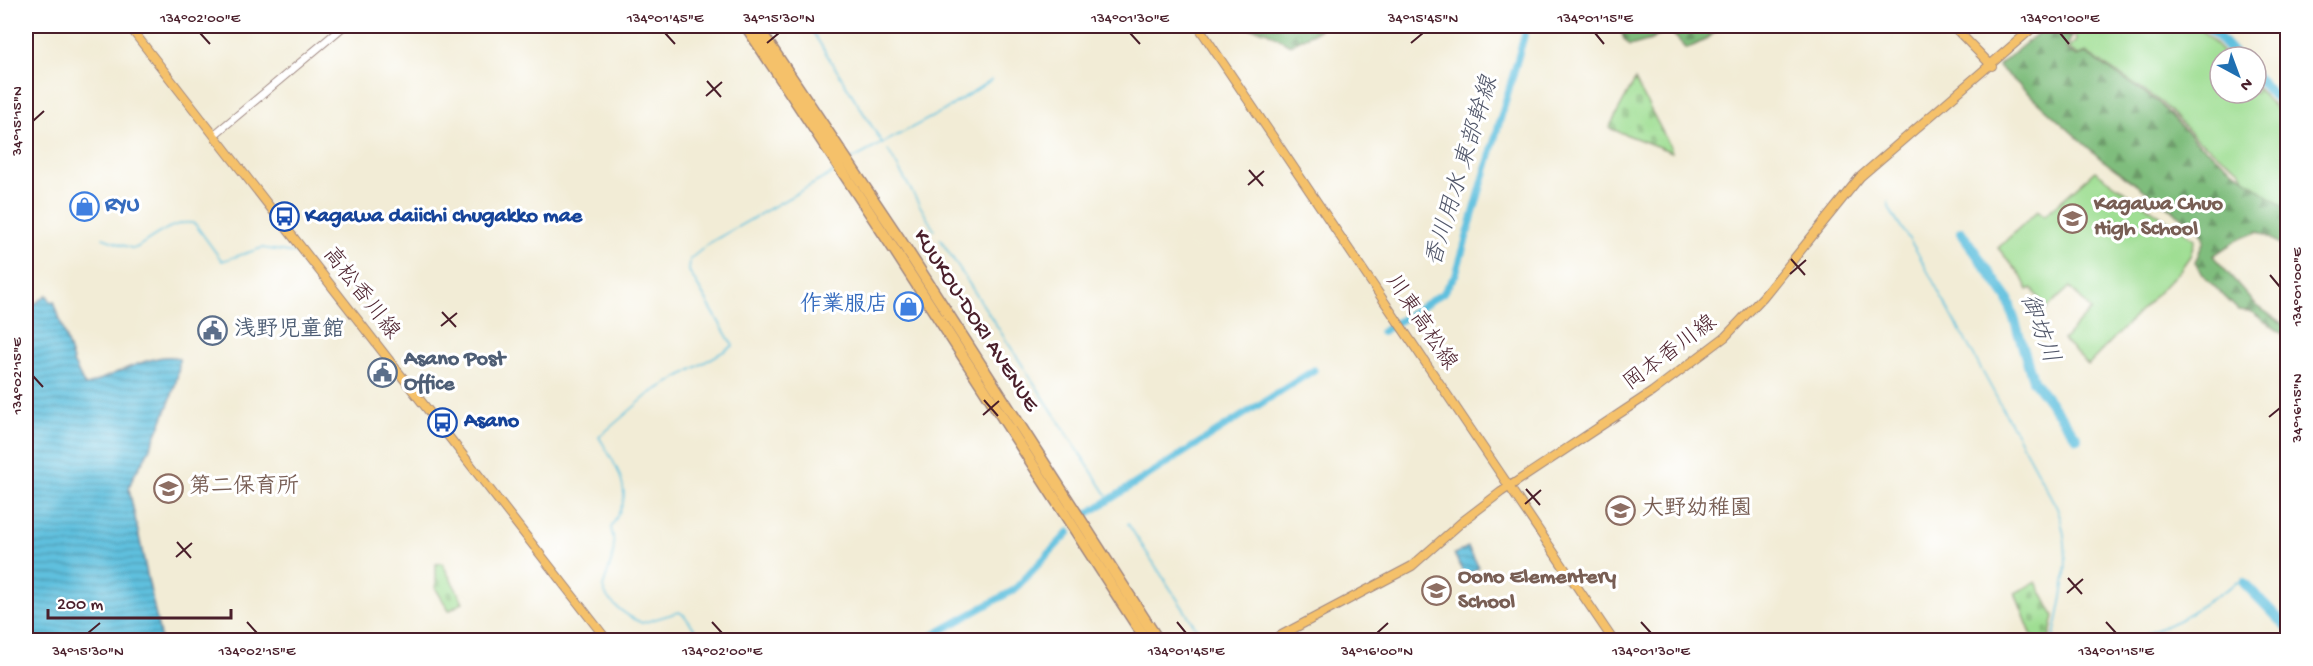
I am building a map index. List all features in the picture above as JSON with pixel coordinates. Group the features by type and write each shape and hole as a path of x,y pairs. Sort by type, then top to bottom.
{"highway":[{"name":"KUUKOU-DORI AVENUE","path":"746,26 895,251 1146,640"},
{"name":"KUUKOU-DORI AVENUE","path":"757,26 905,247 1158,640"}],"main road":[{"name":"高松香川線","path":"129,26 607,640"},
{"name":"川東高松線","path":"1198,26 1512,487 1613,640"},
{"path":"1953,26 1991,64"},
{"name":"岡本香川線","path":"1272,640 1342,602 1390,580 1425,556 1462,521 1652,392 1725,336 1763,297 1860,177 2035,26"}],"street":[{"path":"214,135 344,26"}],"green space":[{"path":"1237,26 1316,26 1319,30 1290,45 1266,31"},
{"path":"1619,26 1722,26 1707,39 1687,49 1668,29 1651,40 1630,46 1624,39"},
{"path":"2037,26 2198,26 2216,45 2208,45 2208,105 2268,105 2268,100 2287,121 2287,209 2252,192 2240,170 2195,138 2162,103 2086,52 2078,56 2068,48 2077,41 2075,35 2063,35"},
{"path":"2043,29 2063,36 2072,36 2066,49 2077,57 2086,53 2159,103 2194,140 2287,210 2287,249 2259,231 2237,240 2213,256 2256,305 2287,327 2287,337 2250,311 2238,310 2206,278 2195,263 2204,240 2201,231 2101,159 1998,66"},
{"path":"1635,80 1671,148 1672,152 1609,128"},
{"path":"2095,171 2195,239 2190,256 2180,270 2088,365 2063,340 2091,310 2070,287 2046,309 2032,288 2028,290 2021,276 1998,248 2038,210 2044,216"},
{"path":"442,563 463,602 449,611 436,589 436,564"},
{"path":"2036,582 2054,616 2049,640 2038,640 2032,636 2015,593"}],"water":[{"path":"47,295 51,302 54,301 74,364 85,386 147,361 171,357 179,359 179,368 168,406 129,489 161,640 26,640 26,310"},
{"path":"1468,547 1479,568 1465,575 1454,554"}],"waterway":[{"path":"809,26 883,144"},
{"name":"香川用水 東部幹線","path":"1382,332 1443,293 1456,274 1527,26"},
{"path":"2208,26 2226,45"},
{"path":"851,160 945,110 991,80"},
{"path":"2268,89 2288,110"},
{"path":"888,150 934,230"},
{"path":"703,640 684,615 679,612 642,623 618,608 605,593 603,587 614,544 611,528 622,505 624,494 617,468 599,437 649,394 733,346 689,271 690,259 711,242 838,170"},
{"path":"1888,202 1890,210 1916,250 2057,508 2062,525 2066,558 2063,591 2053,640"},
{"path":"103,238 136,248 164,230 188,223 195,224 222,261 262,248 301,254"},
{"name":"御坊川","path":"1961,232 2008,299 2033,380 2077,438"},
{"path":"940,239 1107,495"},
{"name":"香川用水 東部幹線","path":"1087,514 1314,370"},
{"path":"1128,524 1204,640"},
{"name":"香川用水 東部幹線","path":"924,640 1014,590 1069,532"},
{"path":"2133,640 2179,620 2238,582"},
{"name":"御坊川","path":"2244,583 2288,628"}],"place":[{"name":"RYU","path":"84,206"},
{"name":"Kagawa daiichi chugakko mae","path":"284,217"},
{"name":"Kagawa Chuo High School","path":"2073,218"},
{"name":"作業服店","path":"909,306"},
{"name":"浅野児童館","path":"213,331"},
{"name":"Asano Post Office","path":"383,373"},
{"name":"Asano","path":"443,422"},
{"name":"第二保育所","path":"168,488"},
{"name":"大野幼稚園","path":"1621,510"},
{"name":"Oono Elementery School","path":"1437,591"}]}
